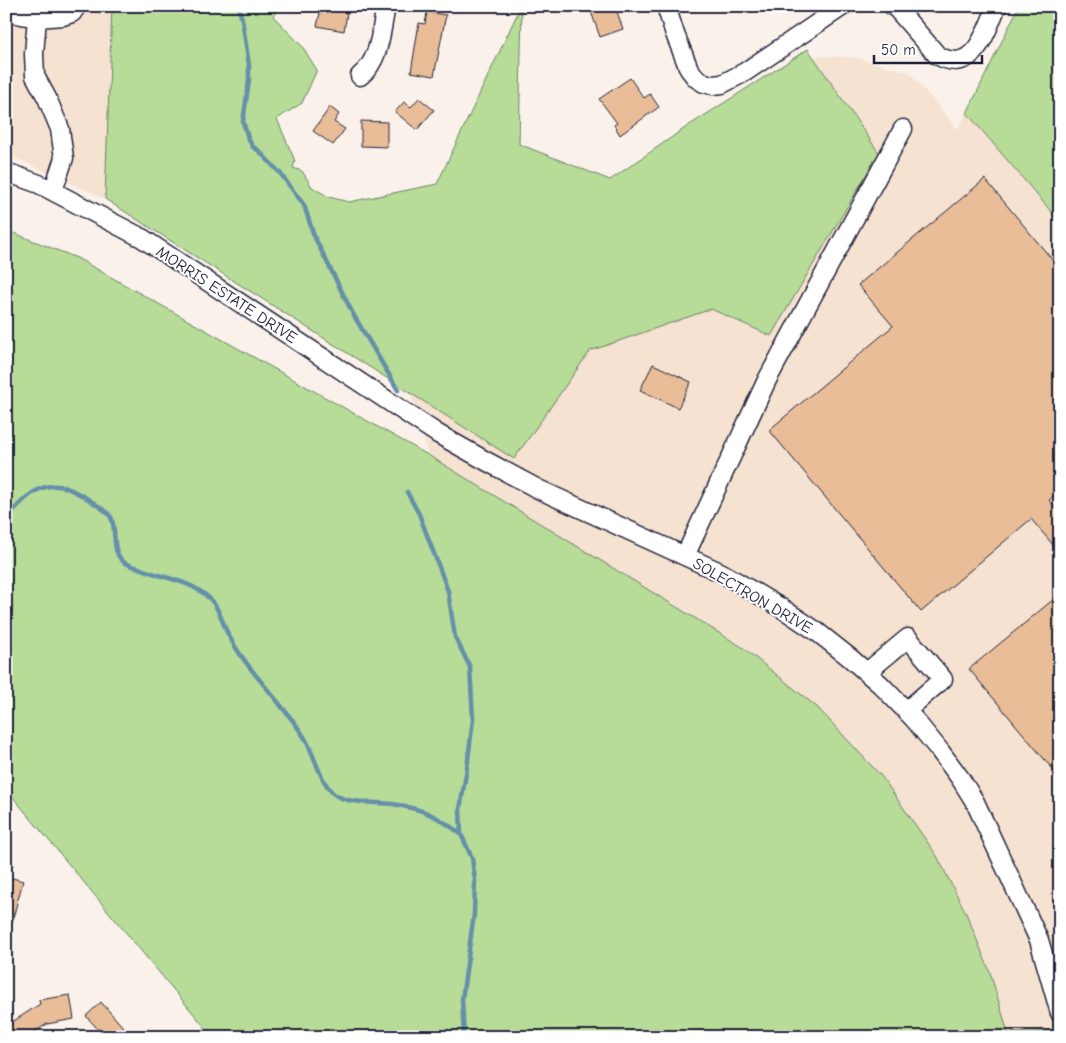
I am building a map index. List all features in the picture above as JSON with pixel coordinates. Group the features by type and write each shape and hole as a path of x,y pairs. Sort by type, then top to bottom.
{"street":[{"path":"6,12 38,12 62,16 72,13 77,6"},
{"path":"360,76 373,63 386,6"},
{"path":"666,6 689,69 696,78 704,83 713,85 722,84 745,72 843,6"},
{"path":"893,6 937,55 944,60 952,61 971,55 978,48 997,6"},
{"path":"38,12 34,54 35,76 60,129 64,158 53,191"},
{"path":"685,556 767,380 903,129"},
{"name":"MORRIS ESTATE DRIVE","path":"6,172 39,184 142,238 438,434"},
{"name":"SOLECTRON DRIVE","path":"438,434 538,489 722,574 783,609 816,631 881,685 940,751 975,802 1039,940 1060,1013"},
{"path":"866,672 908,638 943,680 906,711"}],"shaded area":[{"path":"6,6 112,6 105,199 6,154"},
{"path":"818,56 853,57 909,72 958,129 967,113 1060,222 1060,1031 1008,1033 990,972 966,913 937,856 882,777 817,707 742,647 428,455 394,333 697,144"}],"green space":[{"path":"112,6 280,6 273,16 302,46 317,70 302,103 277,119 295,161 293,168 302,171 312,187 329,197 349,202 437,184 521,6 519,144 610,180 688,126 808,49 879,153 771,336 711,309 590,351 514,459 105,199"},
{"path":"1019,6 1060,6 1060,222 967,113"},
{"path":"6,230 77,258 428,455 742,647 817,707 882,777 937,856 966,913 990,972 1008,1033 1054,1031 1055,1037 213,1037 6,789"}],"building":[{"path":"589,6 615,6 623,29 600,37"},
{"path":"321,8 347,13 344,31 317,26"},
{"path":"427,12 446,15 434,76 411,72 419,23 425,24"},
{"path":"630,78 644,98 650,94 659,107 620,135 614,125 617,123 599,99"},
{"path":"419,98 434,110 417,130 395,112 404,102 411,107"},
{"path":"330,107 339,114 334,122 345,129 333,145 313,131"},
{"path":"361,121 387,122 387,147 361,146"},
{"path":"985,179 1060,269 1060,491 1049,500 1060,514 1060,553 1031,519 921,612 769,430 893,326 858,285"},
{"path":"653,364 691,382 678,408 640,390"},
{"path":"1060,594 1060,778 969,669"},
{"path":"6,876 23,881 10,929 6,929"},
{"path":"70,995 74,1019 47,1024 27,1037 6,1037 6,1026 40,1004 39,1000"},
{"path":"101,1002 123,1027 111,1037 105,1037 86,1016"}],"waterway":[{"path":"238,6 242,19 249,65 249,80 243,122 248,138 253,147 280,173 304,205 314,236 353,314 398,390"},
{"path":"6,516 35,491 52,486 60,486 77,492 103,509 112,520 116,550 125,563 186,584 203,593 211,600 239,653 303,736 325,783 334,794 346,800 395,804 421,811 439,819 461,834"},
{"path":"407,492 419,514 448,591 455,637 470,667 473,719 460,809 461,834 472,858 475,880 474,914 462,999 464,1037"}]}
